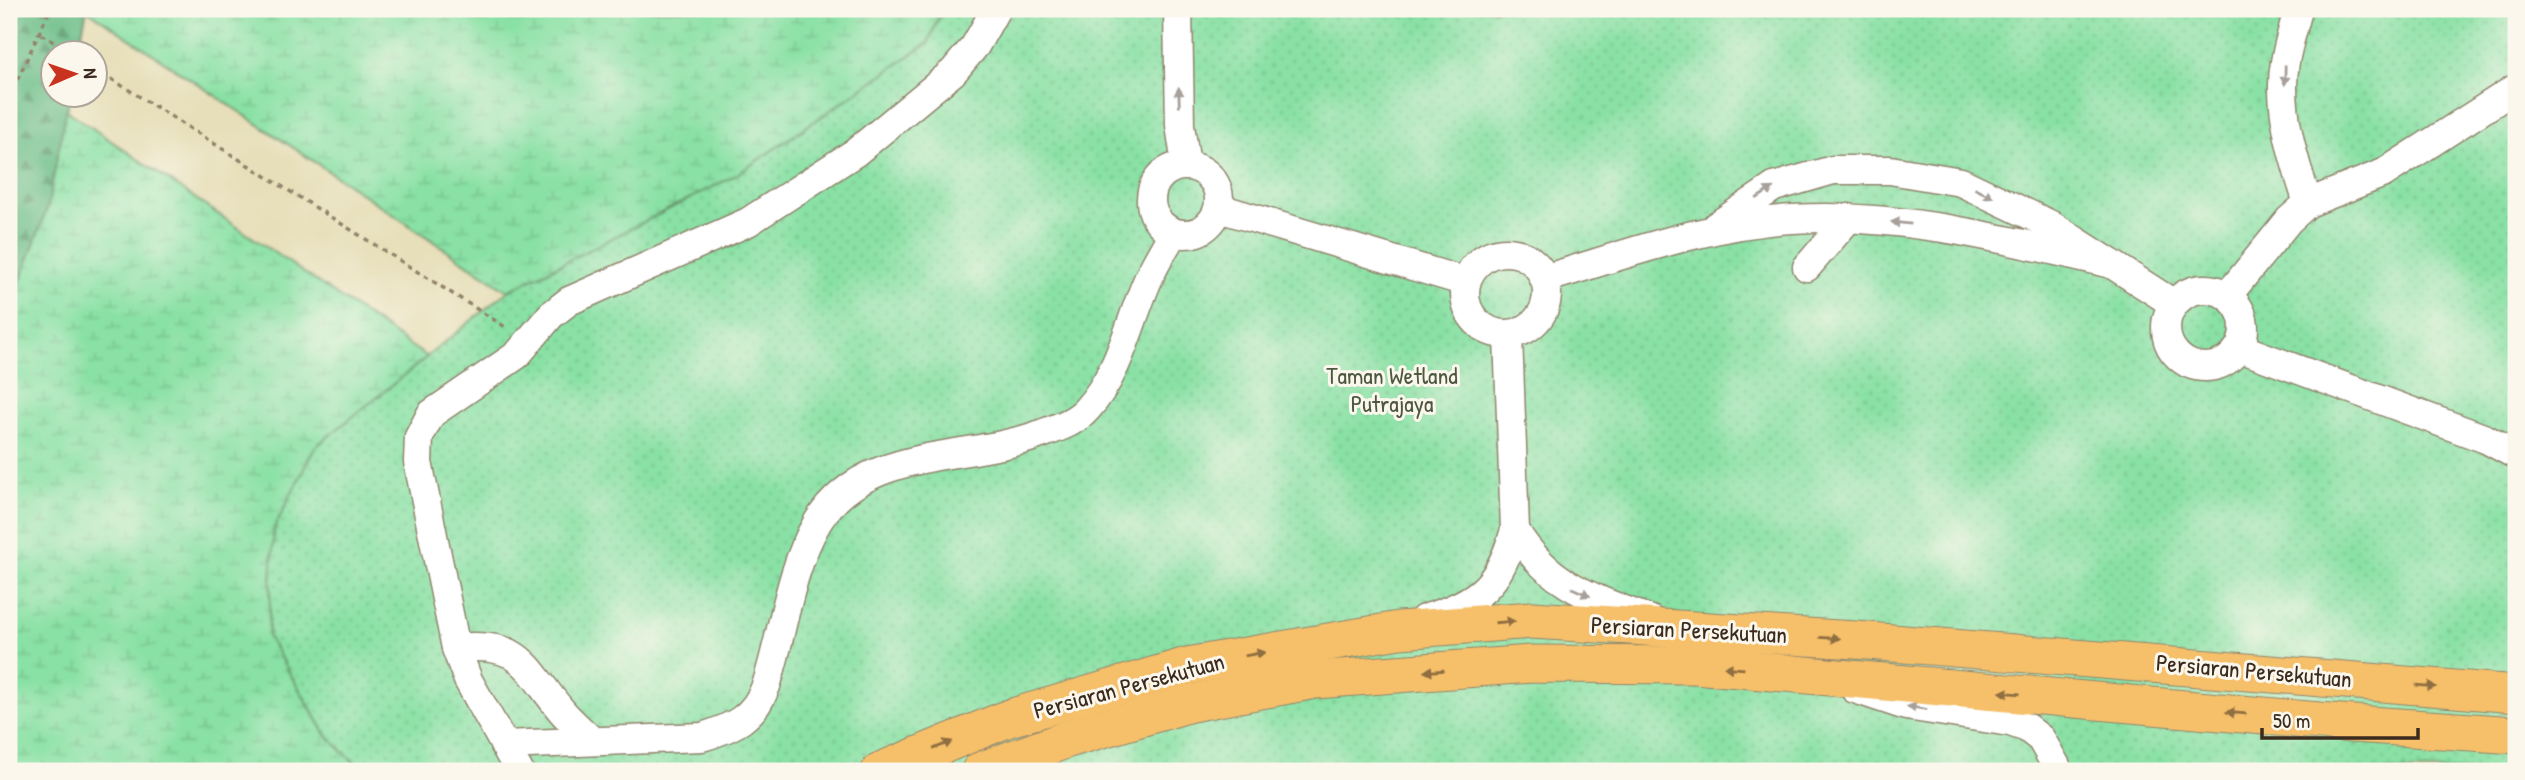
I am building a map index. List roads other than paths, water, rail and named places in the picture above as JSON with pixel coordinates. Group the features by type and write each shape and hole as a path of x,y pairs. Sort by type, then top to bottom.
{"main road":[{"name":"Persiaran Persekutuan","path":"880,771 1009,719 1187,666 1399,630 1532,620 1856,640 2516,694"},
{"name":"Persiaran Persekutuan","path":"980,771 1068,739 1191,703 1315,680 1531,664 1695,665 2353,724 2516,735"}],"street":[{"path":"519,771 468,680 456,648 418,462 419,437 431,414 517,355 551,315 569,301 748,222 856,152 953,72 975,46 996,9"},
{"path":"1178,9 1180,125 1186,164"},
{"path":"2298,9 2284,65 2284,102 2297,171 2308,203"},
{"path":"2228,295 2289,220 2308,203 2384,173 2516,88"},
{"path":"1186,164 1201,169 1213,178 1219,192 1219,208 1213,221 1202,231 1173,233 1160,224 1152,209 1151,193 1157,179 1170,168 1186,164"},
{"path":"1708,231 1774,187 1833,170 1891,170 1961,182 2051,225 2174,304"},
{"path":"1219,208 1466,282"},
{"path":"1544,279 1708,231 1790,219 1849,218 1925,226 2112,264"},
{"path":"1807,267 1849,218"},
{"path":"504,745 702,737 730,728 747,718 759,704 766,685 800,561 817,523 838,497 859,480 881,470 908,461 1018,443 1063,426 1086,410 1105,383 1150,274 1173,233"},
{"path":"1504,252 1521,255 1535,264 1544,279 1546,298 1540,316 1526,329 1508,335 1489,331 1473,319 1465,301 1466,282 1474,267 1488,256 1504,252"},
{"path":"2199,289 2214,289 2228,295 2241,309 2245,329 2240,348 2228,361 2210,368 2192,366 2176,356 2167,339 2166,321 2174,304 2185,294 2199,289"},
{"path":"1399,630 1473,600 1492,581 1507,555 1515,530 1508,335"},
{"path":"2240,348 2486,439 2516,455"},
{"path":"1515,530 1528,552 1572,589 1674,629"},
{"path":"456,648 483,645 504,650 529,668 560,709 592,741"},
{"path":"1825,676 1866,694 1906,706 2010,722 2027,728 2045,745 2059,771"}],"park label":[{"name":"Taman Wetland Putrajaya","path":"1392,390"}]}
